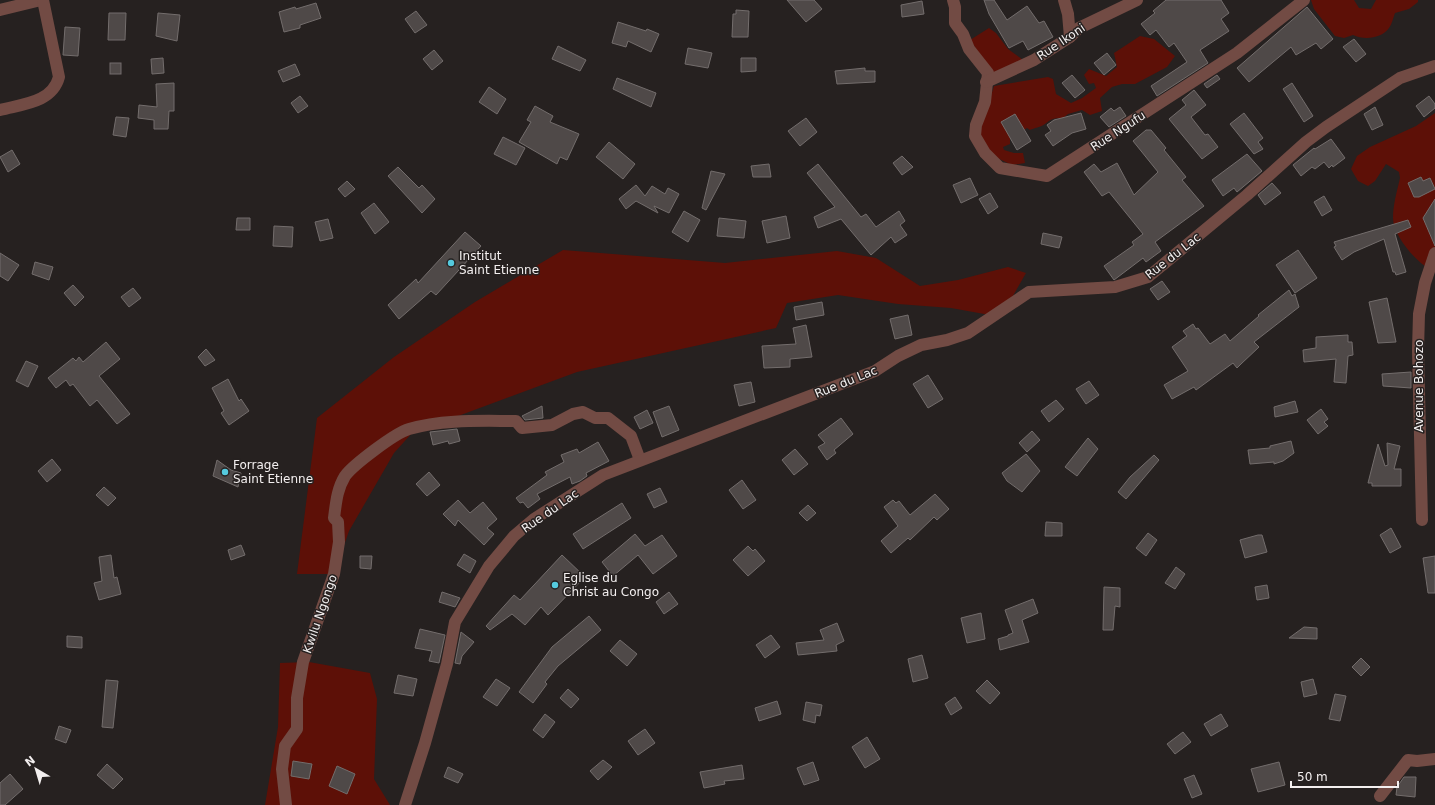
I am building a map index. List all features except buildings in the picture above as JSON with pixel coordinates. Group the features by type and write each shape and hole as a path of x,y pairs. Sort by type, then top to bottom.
{"street":[{"path":"0,10 42,0 59,77 57,85 40,100 0,110"},
{"name":"Rue Ngufu","path":"953,0 955,7 955,23 963,34 969,49 988,73 985,102 976,125 975,136 985,153 1000,168 1047,176 1237,53 1304,0"},
{"path":"1064,0 1068,14 1070,37"},
{"name":"Rue Ikoni","path":"986,82 1034,60 1070,37 1079,28 1137,0"},
{"name":"Rue du Lac","path":"405,805 425,743 447,664 455,622 489,566 514,536 534,519 603,475 759,417 875,371 898,356 921,345 947,340 968,333 1029,292 1115,287 1148,277 1195,240 1326,126 1400,78 1435,66"},
{"name":"Avenue Bohozo","path":"1422,520 1418,350 1419,314 1425,283 1435,253"},
{"name":"Kwilu Ngongo","path":"286,805 282,769 285,746 297,729 297,698 303,662 334,574 339,542 338,522 334,518 337,493 345,476 370,454 408,429 462,421 516,421 522,428 534,428 552,425 573,414 583,412 595,418 608,418 631,436 640,460"},
{"path":"1380,796 1408,760 1417,761 1435,759"}],"shaded area":[{"path":"1311,0 1354,0 1359,8 1371,9 1376,0 1418,0 1418,2 1409,9 1395,13 1392,23 1386,32 1382,34 1372,38 1362,38 1353,35 1344,38 1335,36 1314,9"},
{"path":"989,28 996,33 1008,49 1023,60 992,73 970,40"},
{"path":"1140,36 1154,39 1175,56 1167,67 1135,84 1122,84 1112,87 1100,98 1102,111 1090,115 1082,110 1068,114 1062,119 1053,119 1030,130 1027,128 1010,138 1010,144 1003,147 1004,150 1014,153 1023,153 1025,163 1012,165 993,156 982,139 980,131 994,86 1048,77 1053,79 1056,94 1071,103 1082,98 1096,88 1094,83 1089,84 1084,75 1089,69 1106,76 1117,67 1114,53"},
{"path":"1435,113 1435,259 1425,266 1404,245 1396,231 1394,224 1393,213 1400,178 1399,172 1386,164 1375,181 1368,186 1358,181 1351,169 1357,156 1370,147 1416,126"},
{"path":"563,250 725,263 837,251 876,258 920,286 958,280 1008,267 1026,273 1001,317 951,308 898,304 838,295 787,303 776,328 577,372 450,419 421,423 394,453 349,531 334,574 297,574 317,418 394,357 475,302"},
{"path":"309,662 370,673 377,699 374,779 390,805 265,805 278,727 280,663"}],"place":[{"name":"Institut Saint Etienne","path":"451,263"},
{"name":"Forrage Saint Etienne","path":"225,472"},
{"name":"Eglise du Christ au Congo","path":"555,585"}]}
